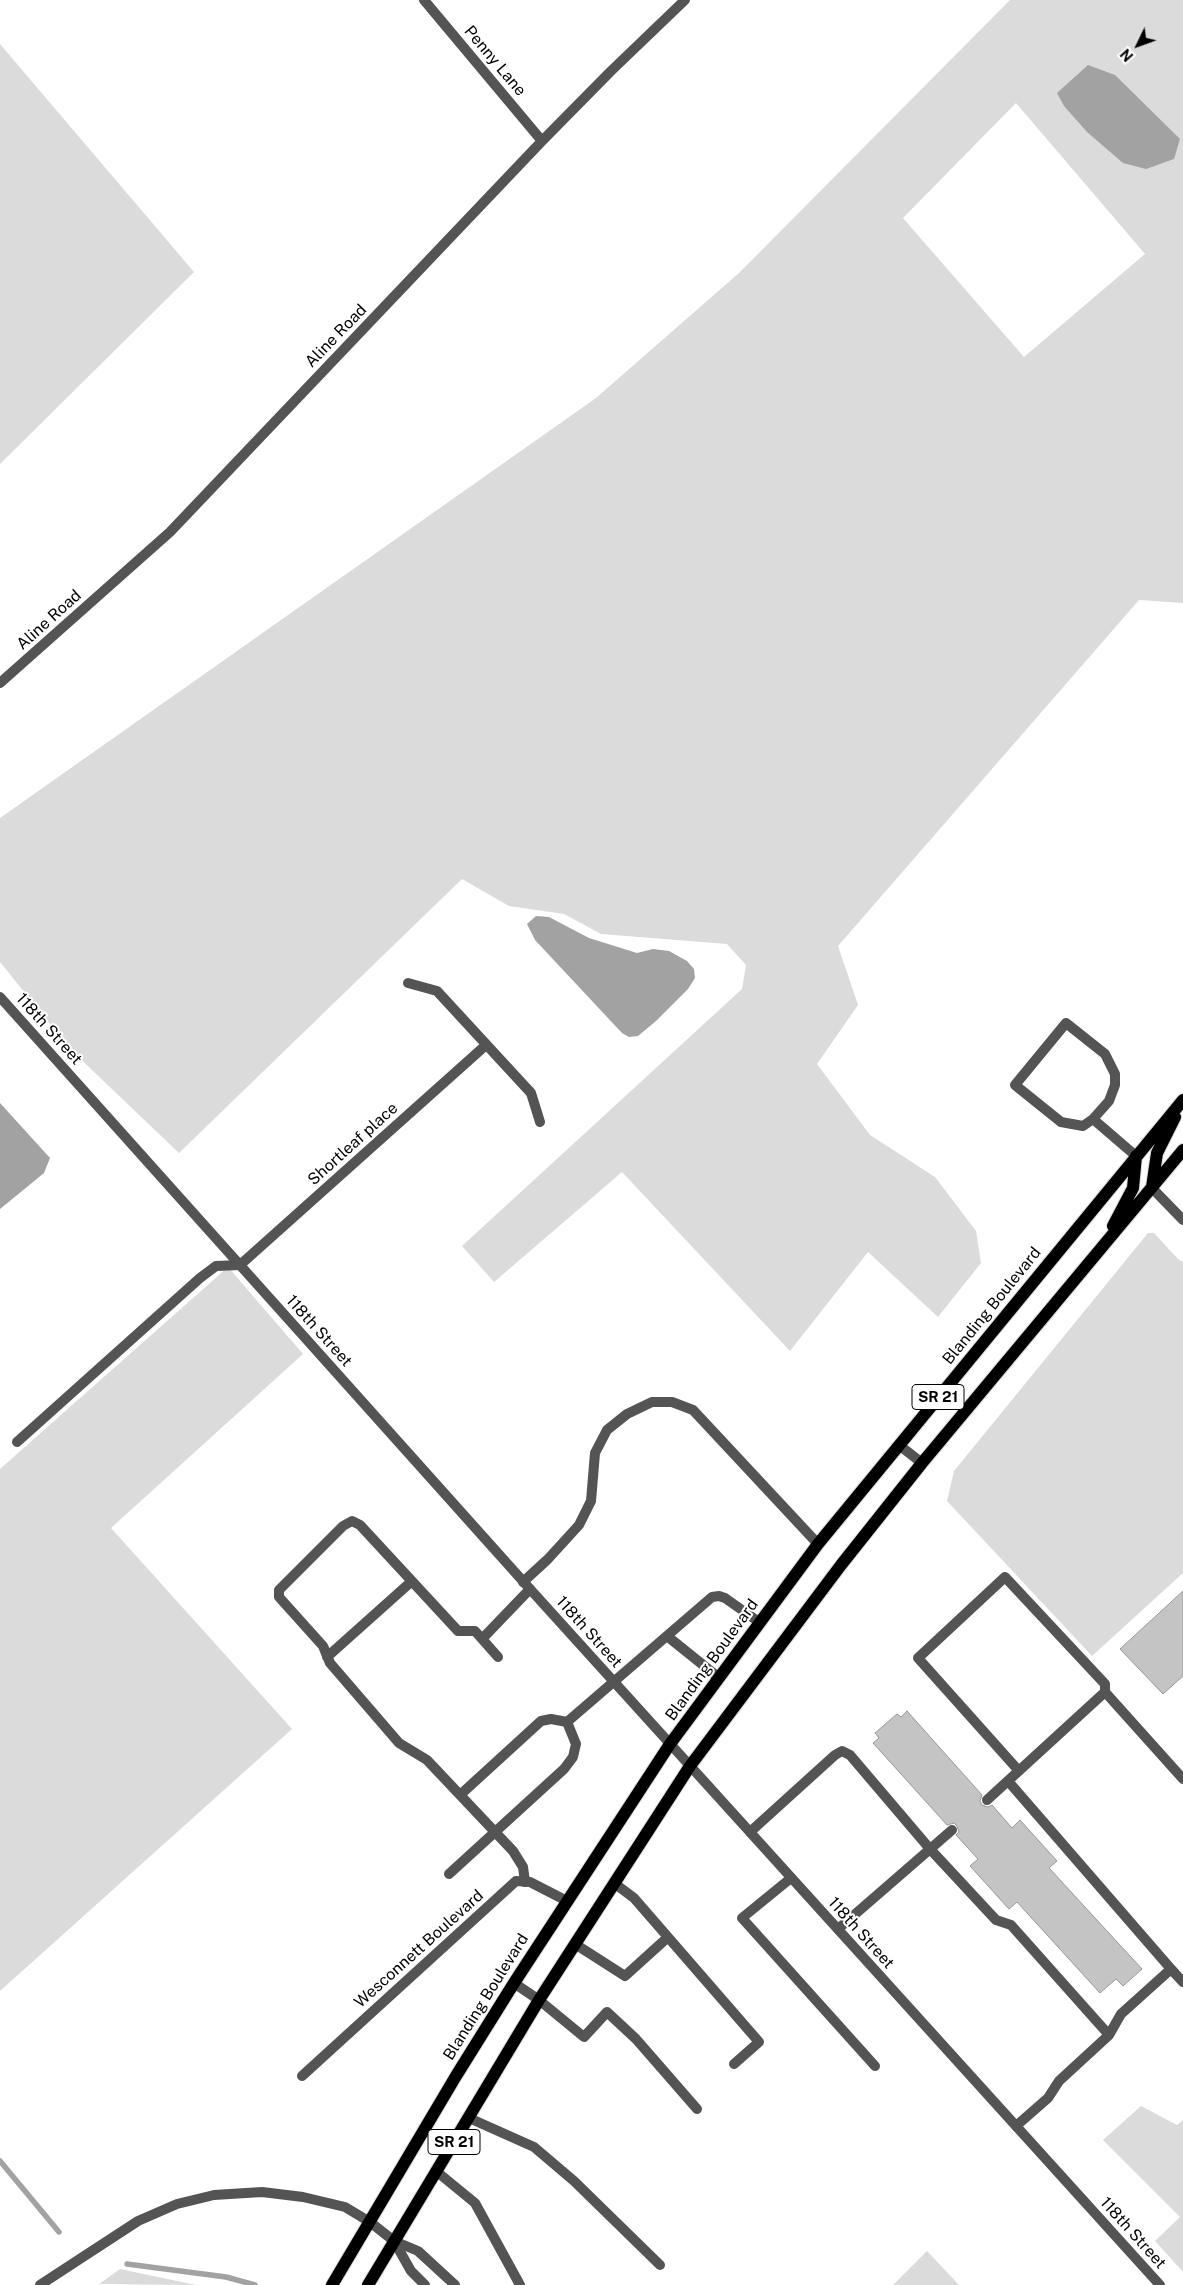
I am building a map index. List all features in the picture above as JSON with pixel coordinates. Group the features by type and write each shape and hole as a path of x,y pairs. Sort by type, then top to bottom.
{"main road":[{"name":"Blanding Boulevard","path":"332,2285 514,1983 670,1744 718,1677 818,1544 1183,1101"},
{"path":"1152,1188 1157,1153 1183,1101"},
{"name":"SR 21","path":"368,2285 539,2000 690,1766 841,1565 922,1463 1183,1150"},
{"path":"1104,1244 1133,1188 1136,1156"}],"street":[{"name":"Penny Lane","path":"424,0 542,141"},
{"name":"Aline Road","path":"0,683 170,532 542,141 685,0"},
{"path":"408,983 437,991 531,1093 540,1122"},
{"name":"118th Street","path":"0,997 526,1585 1160,2285"},
{"path":"1066,1024 1105,1054 1115,1074 1115,1085 1109,1101 1093,1120 1083,1126 1061,1122 1015,1085 1066,1024"},
{"name":"Shortleaf place","path":"240,1265 486,1045"},
{"path":"1093,1120 1136,1156"},
{"path":"1152,1188 1183,1220"},
{"path":"17,1442 200,1278 216,1266 240,1265"},
{"path":"482,1638 579,1525 591,1501 595,1453 607,1430 627,1414 652,1402 672,1402 693,1410 818,1544"},
{"path":"899,1445 922,1463"},
{"path":"498,1657 475,1631 458,1631 360,1525 352,1521 343,1526 279,1590 279,1597 323,1646 330,1663 399,1742 427,1760 513,1851 523,1867 525,1882 530,1882 567,1901"},
{"path":"1018,1771 918,1658 1005,1577 1105,1684 1106,1692 1183,1779"},
{"path":"327,1657 412,1581"},
{"path":"567,1722 712,1597 719,1596 759,1622"},
{"path":"668,1636 718,1677"},
{"path":"987,1800 1106,1692"},
{"path":"460,1795 541,1721 551,1719 567,1722"},
{"path":"449,1874 564,1769 573,1756 576,1744 567,1722"},
{"path":"750,1832 834,1755 842,1751 850,1755 930,1849 996,1920 1011,1925 1109,2035"},
{"path":"1008,1781 1183,1982"},
{"path":"838,1929 952,1830"},
{"path":"791,1878 742,1918 875,2066"},
{"name":"Wesconnett Boulevard","path":"302,2076 516,1881 525,1882"},
{"path":"614,1883 634,1898 759,2042 734,2064"},
{"path":"575,1944 625,1976 668,1938"},
{"path":"1016,2126 1048,2098 1059,2081 1109,2035 1121,2014 1171,1969"},
{"path":"514,1983 539,2000 584,2037 607,2012 636,2039 697,2110"},
{"path":"469,2118 534,2146 574,2181 660,2265"},
{"path":"436,2172 475,2203 520,2285"},
{"path":"40,2285 138,2221 177,2204 214,2195 262,2192 303,2197 345,2207 370,2222 394,2241 418,2251 455,2285"},
{"path":"394,2241 412,2271 425,2285"}],"shaded area":[{"path":"1010,0 1183,0 1183,603 1139,600 838,946 858,1005 817,1064 870,1135 935,1177 976,1231 981,1263 938,1317 868,1252 790,1351 622,1172 494,1282 462,1246 742,989 746,965 727,944 601,934 564,914 509,906 462,879 179,1153 71,1050 0,962 0,818 596,398 739,273","holes":["1016,103 1145,254 1024,357 903,218"]},
{"path":"0,44 194,272 0,464"},
{"path":"1088,65 1115,75 1180,139 1174,159 1146,169 1123,163 1087,132 1064,106 1057,93"},
{"path":"536,916 549,917 589,938 637,953 653,949 669,951 687,961 694,969 695,978 688,989 656,1021 638,1036 629,1037 622,1033 535,940 527,924"},
{"path":"0,1103 50,1158 44,1173 0,1209"},
{"path":"1148,1233 1154,1233 1183,1262 1183,1573 1092,1656 947,1501 954,1471"},
{"path":"228,1267 303,1354 111,1528 292,1729 0,1991 0,1469"},
{"path":"1141,2106 1177,2125 1183,2120 1183,2272 1155,2241 1180,2217 1103,2140"},
{"path":"927,2251 959,2285 893,2285"},
{"path":"120,2269 196,2285 99,2284"}],"building":[{"path":"1183,1591 1183,1676 1163,1694 1120,1649"},
{"path":"907,1711 982,1795 980,1801 982,1805 988,1807 992,1805 1012,1828 1020,1820 1057,1861 1049,1868 1142,1969 1123,1986 1116,1979 1100,1993 1017,1902 1009,1909 970,1866 978,1859 956,1835 959,1832 957,1826 954,1823 947,1825 873,1743 879,1738 875,1733 897,1714 901,1717"}],"waterway":[{"path":"0,2161 59,2232"},
{"path":"127,2264 226,2277 255,2285"}]}
